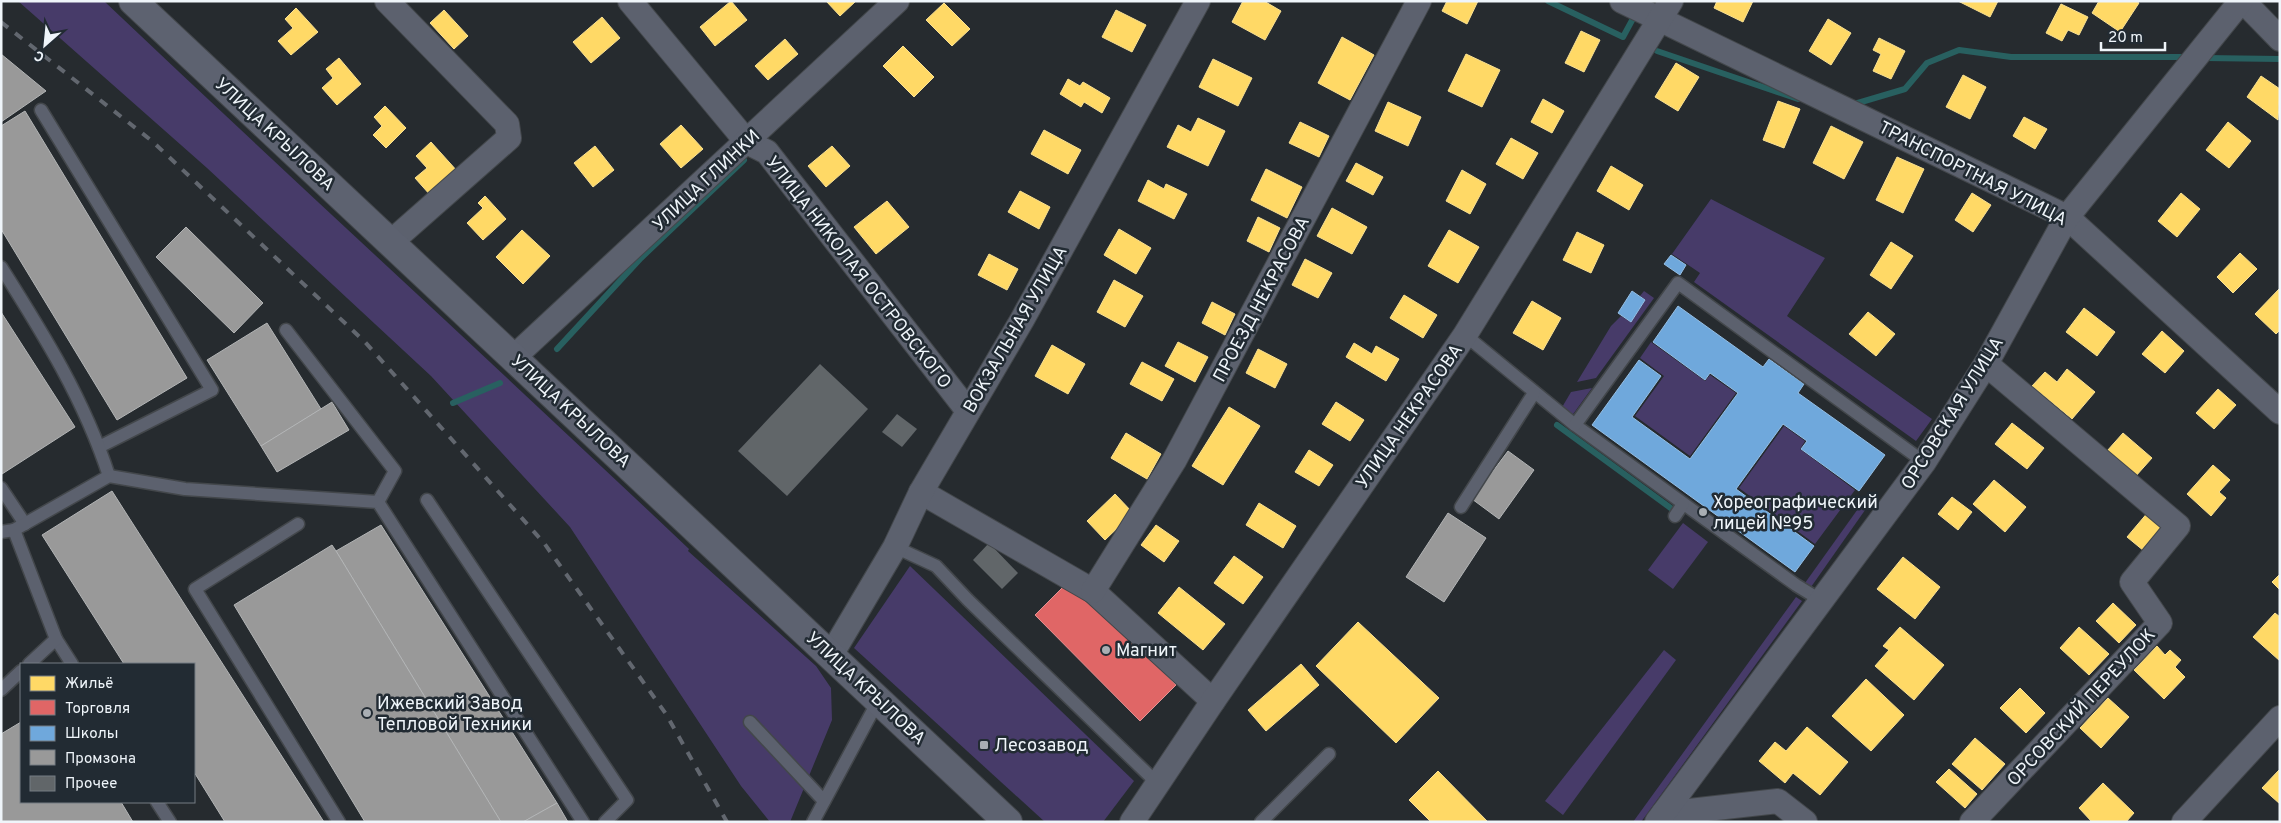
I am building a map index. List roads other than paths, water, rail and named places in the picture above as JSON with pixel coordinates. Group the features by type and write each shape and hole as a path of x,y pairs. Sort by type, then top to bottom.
{"main road":[{"name":"УЛИЦА КРЫЛОВА","path":"133,1 1008,822"}],"street":[{"path":"387,1 508,124 509,138 391,242"},
{"name":"УЛИЦА НИКОЛАЯ ОСТРОВСКОГО","path":"630,1 747,142 767,152 968,411"},
{"name":"УЛИЦА ГЛИНКИ","path":"514,357 747,142 896,1"},
{"name":"ВОКЗАЛЬНАЯ УЛИЦА","path":"831,655 895,547 921,492 1022,320 1198,1"},
{"name":"ПРОЕЗД НЕКРАСОВА","path":"1093,590 1174,461 1418,1"},
{"name":"ТРАНСПОРТНАЯ УЛИЦА","path":"1622,1 1665,10 2067,217 2280,412"},
{"path":"2242,1 2280,39"},
{"name":"ОРСОВСКАЯ УЛИЦА","path":"1660,818 1924,462 1986,364 2067,217 2242,1"},
{"name":"УЛИЦА НЕКРАСОВА","path":"1132,822 1465,335 1665,10"},
{"name":"ОРСОВСКИЙ ПЕРЕУЛОК","path":"1972,822 2160,622 2132,582 2178,526 1986,364"},
{"path":"921,492 1093,590 1213,701"},
{"path":"2184,822 2280,718"},
{"path":"1660,818 1778,801 1804,822"}],"lane":[{"path":"41,110 212,390 100,447"},
{"path":"1,267 53,349 100,447 109,476"},
{"path":"1575,425 1678,283 1924,462"},
{"path":"286,330 395,471 378,502"},
{"path":"1465,335 1575,425 1683,504 1822,601"},
{"path":"1461,507 1534,393"},
{"path":"1,532 20,527 109,476 184,489 378,502"},
{"path":"1,488 20,527 56,639 71,663"},
{"path":"427,500 627,800 605,822"},
{"path":"378,502 583,822"},
{"path":"1675,516 1683,504"},
{"path":"298,524 195,589 339,822"},
{"path":"895,547 936,566 968,600 1157,783"},
{"path":"30,663 56,639"},
{"path":"1,690 20,673"},
{"path":"813,822 878,701"},
{"path":"750,722 824,801"},
{"path":"1260,822 1329,754"},
{"path":"158,803 170,822"}],"waterway":[{"path":"1548,1 1623,37 1636,13"},
{"path":"1851,105 1905,89 1927,63 1959,50 2011,57 2185,57"},
{"path":"1657,51 1798,99"},
{"path":"2204,58 2280,59"},
{"path":"557,349 641,258 744,160"},
{"path":"453,403 500,383"},
{"path":"1557,425 1672,509"}],"railway":[{"path":"1,22 152,141 365,342 544,543 666,714 727,822"}],"place":[{"name":"Хореографический лицей №95","path":"1703,512"},
{"name":"Магнит","path":"1106,650"},
{"name":"Ижевский Завод Тепловой Техники","path":"367,713"},
{"name":"Лесозавод","path":"984,745"}]}
